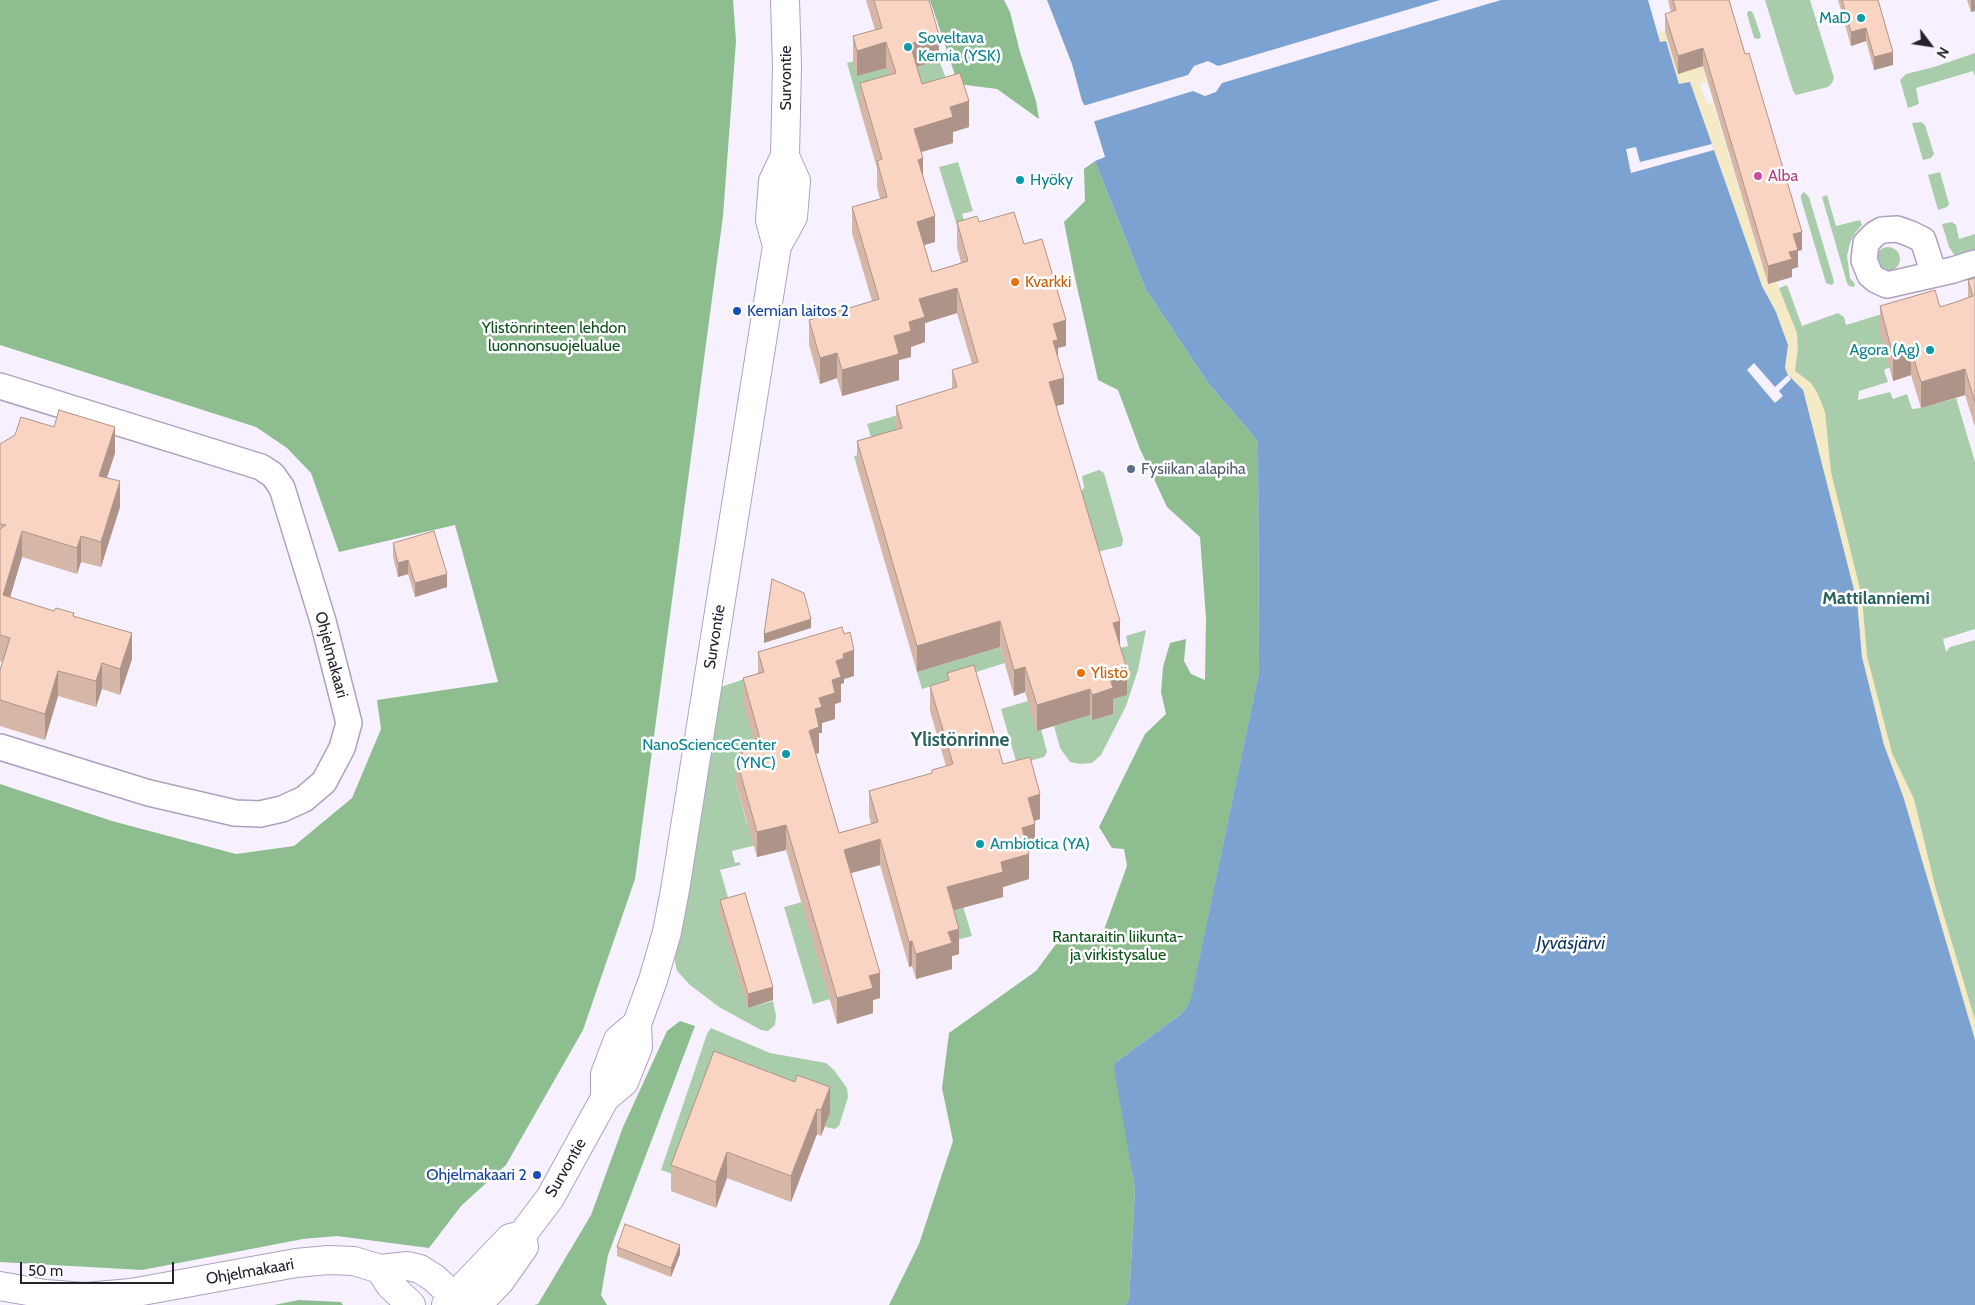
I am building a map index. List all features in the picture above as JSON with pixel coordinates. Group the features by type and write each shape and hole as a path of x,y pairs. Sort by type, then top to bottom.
{"main road":[{"name":"Survontie","path":"460,1303 510,1238 522,1235 550,1198 605,1098 624,1082 638,1048 637,1024 653,980 667,932 777,246 792,222 794,211 796,180 785,156 787,66 784,0"},
{"name":"Ohjelmakaari","path":"0,1286 46,1294 85,1297 131,1293 296,1263 328,1260 354,1261 380,1269 408,1266 420,1269 434,1278 460,1303"},
{"path":"380,1269 390,1285 411,1305"}],"street":[{"path":"1934,274 1975,263"},
{"name":"Ohjelmakaari","path":"0,386 261,467 272,474 282,488 323,621 349,723 342,748 324,782 304,799 260,814 235,813 149,793 0,747"}],"green space":[{"name":"Ylistönrinteen lehdon luonnonsuojelualue","path":"0,0 733,0 736,41 723,216 635,879 583,1030 506,1165 461,1206 429,1248 337,1236 303,1239 142,1270 0,1262 0,784 112,821 236,854 294,846 352,798 381,729 377,700 498,682 455,525 339,552 311,473 287,448 256,427 0,345"},
{"path":"930,0 1004,0 1010,12 1020,52 1036,101 1039,119 997,89 958,84"},
{"path":"1765,0 1810,0 1834,78 1828,87 1796,95 1793,91"},
{"path":"1748,11 1753,13 1761,36 1759,39 1754,38 1747,14"},
{"path":"1975,53 1975,76 1973,71 1916,88 1919,104 1908,108 1900,80 1906,74"},
{"path":"864,58 908,70 939,60 947,81 860,109 847,63"},
{"path":"1921,122 1925,125 1934,154 1931,158 1923,160 1912,123"},
{"name":"Rantaraitin liikunta- ja virkistysalue","path":"1095,161 1145,288 1208,383 1257,441 1259,672 1191,999 1181,1014 1115,1063 1135,1189 1129,1300 1125,1305 889,1305 919,1244 953,1141 942,1088 949,1033 1036,971 1056,944 1100,941 1127,866 1124,849 1112,848 1099,827 1145,734 1166,714 1161,692 1163,667 1170,643 1186,639 1184,661 1191,674 1205,680 1206,618 1200,537 1167,507 1140,449 1118,390 1098,380 1075,278 1064,222 1085,201 1084,169"},
{"path":"958,162 973,211 962,214 971,243 963,245 939,167"},
{"path":"1940,172 1949,204 1947,207 1938,210 1928,175"},
{"path":"1804,192 1809,197 1833,278 1834,282 1832,285 1826,283 1801,199 1801,195"},
{"path":"1827,195 1836,226 1860,220 1862,225 1850,243 1847,256 1850,278 1855,284 1854,287 1849,286 1847,283 1822,197"},
{"path":"1952,222 1956,225 1959,239 1975,234 1975,250 1955,256 1949,247 1942,224"},
{"path":"1888,247 1897,250 1900,259 1897,268 1888,271 1879,268 1876,259 1879,250"},
{"path":"1787,285 1802,326 1838,313 1844,317 1846,325 1931,299 1890,367 1884,370 1888,382 1859,391 1858,400 1890,392 1893,399 1907,394 1912,409 1956,398 1975,462 1975,629 1943,639 1946,652 1950,647 1975,640 1975,1040 1903,796 1791,379 1785,304 1779,288"},
{"path":"898,415 902,454 857,467 854,456 875,450 867,424"},
{"path":"1099,470 1104,473 1123,540 1122,546 1097,552 1079,496 1084,487 1082,476"},
{"path":"1146,630 1138,670 1126,706 1101,755 1092,763 1080,764 1070,762 1060,748 1054,726 1090,715 1092,720 1109,700 1127,695 1109,651 1128,646 1126,636"},
{"path":"1000,647 1005,663 922,689 917,672"},
{"path":"756,675 760,764 736,784 747,824 761,844 732,851 735,863 740,862 740,865 720,870 732,911 748,1008 773,1001 776,1016 775,1025 768,1031 761,1030 719,1007 690,985 677,971 673,952 718,688"},
{"path":"1028,701 1037,730 1041,729 1047,752 1044,757 1022,763 1016,761 1001,709"},
{"path":"950,863 972,936 956,940 935,868"},
{"path":"802,902 830,999 813,1004 784,907"},
{"path":"680,1021 695,1026 608,1255 601,1295 607,1305 534,1305 538,1304 591,1215 623,1127 667,1031"},
{"path":"711,1028 770,1053 826,1063 834,1070 847,1088 848,1097 839,1126 835,1129 825,1127 830,1113 714,1077 676,1175 661,1170 707,1034"},
{"path":"299,1300 341,1302 343,1305 274,1305"}],"sand":[{"path":"1665,31 1703,66 1707,82 1700,84 1707,104 1713,103 1768,284 1776,281 1797,333 1798,347 1795,371 1811,383 1825,412 1831,472 1862,597 1867,656 1892,753 1914,799 1935,886 1975,1020 1975,1040 1903,796 1884,745 1862,657 1857,602 1803,390 1788,375 1785,368 1788,345 1776,312 1762,286 1690,82 1679,84 1666,41 1660,43 1657,34"}],"water":[{"name":"Jyväsjärvi","path":"1047,0 1648,0 1660,42 1666,41 1679,84 1690,82 1762,286 1776,312 1788,345 1785,368 1788,375 1803,390 1857,602 1862,657 1884,745 1903,796 1975,1040 1975,1305 1125,1305 1129,1300 1135,1189 1114,1069 1115,1063 1181,1014 1191,998 1259,672 1258,449 1257,441 1208,383 1145,288 1095,161 1105,157 1094,121 1082,101 1072,64"}],"pier":[{"path":"1440,0 1501,0 1222,83 1216,92 1205,96 1193,91 1092,122 1083,106 1188,75 1194,66 1208,61 1218,66"},
{"path":"1712,144 1714,150 1631,173 1626,149 1636,147 1640,162"},
{"path":"1754,363 1775,387 1788,375 1791,379 1779,391 1783,396 1775,403 1747,370"}],"building":[{"path":"874,0 929,0 939,35 910,44 922,84 960,73 969,101 950,107 953,117 914,129 923,158 918,160 935,216 917,222 932,272 968,261 957,222 977,216 979,222 1014,212 1024,244 1042,239 1066,320 1053,324 1058,340 1053,341 1064,378 1049,382 1120,621 1113,623 1127,669 1109,675 1113,688 1092,695 1090,689 1037,705 1025,667 1014,670 1000,621 917,646 857,441 902,428 896,406 957,387 952,370 978,362 957,288 919,299 925,317 909,322 911,331 894,336 899,354 842,370 837,353 820,358 809,320 879,299 852,207 887,197 877,161 882,159 860,83 896,73 886,42 857,51 853,36 882,28"},
{"name":"Alba","path":"1673,0 1729,0 1745,54 1749,53 1802,232 1793,234 1798,250 1789,252 1792,259 1768,266 1703,48 1678,56 1665,14 1676,10"},
{"name":"MaD","path":"1842,0 1878,0 1893,52 1874,57 1866,28 1851,32"},
{"name":"Agora (Ag)","path":"1975,278 1975,402 1965,369 1921,382 1911,350 1893,355 1880,306 1935,290 1940,307 1973,296 1968,280"},
{"path":"59,410 115,427 99,476 120,481 101,542 81,536 77,548 22,531 3,595 54,611 56,608 74,613 73,616 132,633 120,669 102,663 96,681 58,671 45,714 0,700 0,670 10,638 0,635 0,529 6,525 0,524 0,444 15,435 21,417 54,427"},
{"path":"434,531 447,574 415,583 408,560 398,563 393,543"},
{"path":"772,579 804,593 811,619 764,634"},
{"path":"842,627 844,634 850,632 854,650 843,654 844,658 836,661 841,677 832,680 835,693 819,698 822,707 815,709 819,727 809,731 839,833 878,822 869,791 932,773 932,770 953,764 930,686 949,680 947,673 974,665 1003,764 1030,757 1040,794 1028,798 1035,824 1022,828 1029,854 1001,862 1003,872 947,887 959,929 948,932 952,943 916,954 912,941 909,942 880,839 844,850 880,973 869,976 873,988 837,998 786,825 757,832 736,758 743,756 740,746 760,739 743,678 764,672 758,652"},
{"path":"745,893 773,987 748,994 720,900"},
{"path":"714,1051 795,1082 797,1075 830,1087 821,1110 817,1109 791,1176 727,1152 716,1182 671,1165"},
{"path":"625,1224 680,1245 671,1268 617,1247"}],"place":[{"name":"MaD","path":"1861,18"},
{"name":"Soveltava Kemia (YSK)","path":"908,47"},
{"name":"Alba","path":"1758,176"},
{"name":"Hyöky","path":"1020,180"},
{"name":"Kvarkki","path":"1015,282"},
{"name":"Kemian laitos 2","path":"737,311"},
{"name":"Agora (Ag)","path":"1930,350"},
{"name":"Fysiikan alapiha","path":"1131,469"},
{"name":"Ylistö","path":"1081,673"},
{"name":"NanoScienceCenter (YNC)","path":"786,754"},
{"name":"Ambiotica (YA)","path":"980,844"},
{"name":"Ohjelmakaari 2","path":"537,1175"}],"district":[{"name":"Mattilanniemi","path":"1876,599"},
{"name":"Ylistönrinne","path":"960,740"}]}
